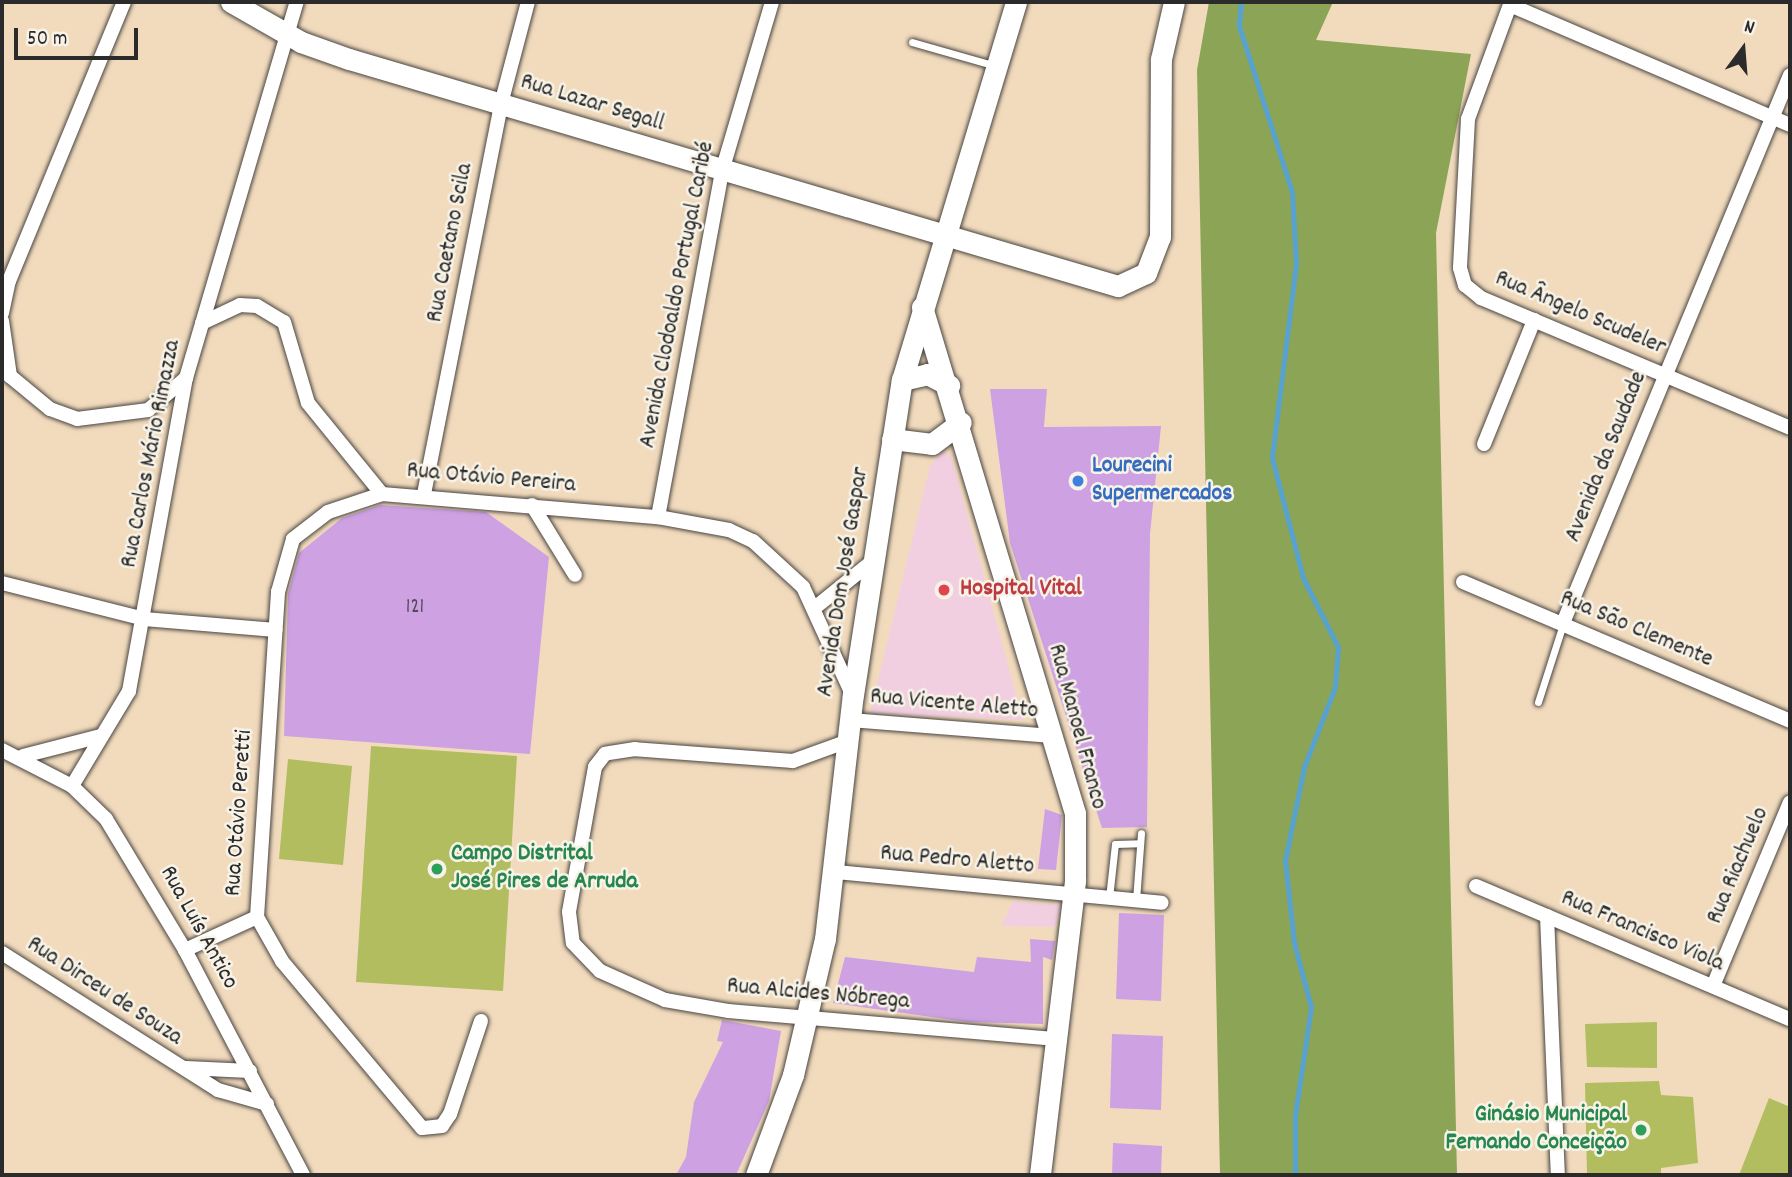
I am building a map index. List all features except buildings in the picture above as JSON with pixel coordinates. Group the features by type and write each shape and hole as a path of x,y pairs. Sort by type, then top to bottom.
{"street":[{"path":"2,313 9,281 124,2"},
{"name":"Rua Lazar Segall","path":"231,2 286,34 501,104 945,239 1100,283 1133,284 1146,273 1160,237 1161,58 1174,2"},
{"name":"Rua Carlos Mário Rimazza","path":"72,786 129,691 186,378 297,2"},
{"name":"Rua Caetano Scila","path":"424,494 501,104 528,2"},
{"name":"Avenida Clodoaldo Portugal Caribé","path":"658,517 722,171 772,2"},
{"name":"Avenida Dom José Gaspar","path":"756,1175 782,1111 807,1017 836,872 853,695 902,380 1016,2"},
{"path":"1510,3 1790,125"},
{"name":"Rua Ângelo Scudeler","path":"1510,3 1468,119 1460,268 1465,285 1481,298 1790,428"},
{"name":"Avenida da Saudade","path":"1563,623 1790,75"},
{"name":"Rua Otávio Pereira","path":"202,323 240,305 257,306 284,321 293,335 307,403 382,494 424,494 658,517 706,524 753,541 817,606 853,695"},
{"name":"Rua Manoel Franco","path":"922,307 961,422 1055,736 1075,813 1073,895 1040,1175"},
{"path":"1484,444 1534,320"},
{"path":"2,321 10,376 40,403 77,419 148,411 186,378"},
{"path":"902,380 927,374 948,385"},
{"path":"892,439 932,444 961,422"},
{"name":"Rua Otávio Peretti","path":"382,494 328,512 293,539 283,560 257,918 282,961 422,1128 442,1126 450,1114 481,1021"},
{"path":"532,505 575,575"},
{"path":"817,606 874,560"},
{"name":"Rua São Clemente","path":"1463,582 1790,721"},
{"path":"2,583 144,619 276,630"},
{"name":"Rua Vicente Aletto","path":"849,730 1055,736"},
{"name":"Rua Alcides Nóbrega","path":"849,730 793,761 635,749 605,754 592,779 569,912 573,943 586,960 628,987 665,1000 807,1017 1056,1039"},
{"path":"22,757 103,735"},
{"name":"Rua Luís Antico","path":"2,750 22,757 72,786 106,819 185,950 303,1175"},
{"name":"Rua Riachuelo","path":"1713,986 1790,802"},
{"name":"Rua Pedro Aletto","path":"836,872 1162,903"},
{"name":"Rua Francisco Viola","path":"1476,886 1790,1019"},
{"path":"1547,916 1558,1175"},
{"path":"185,950 257,918"},
{"name":"Rua Dirceu de Souza","path":"2,953 218,1090 267,1104"},
{"name":"Rua Dirceu de Souza","path":"181,1068 250,1071"}],"lane":[{"path":"912,43 996,66"},
{"path":"1538,702 1563,623"},
{"path":"1136,901 1141,833"},
{"path":"1109,898 1115,844 1140,843"}],"shaded area":[{"name":"Hospital Vital","path":"942,451 951,456 1023,720 870,713 930,466"},
{"path":"1013,901 1061,905 1055,927 1001,926"}],"green space":[{"path":"1209,2 1333,2 1316,40 1471,54 1436,233 1457,1175 1220,1175 1197,70"},
{"name":"Campo Distrital José Pires de Arruda","path":"371,746 517,756 503,991 356,982"},
{"path":"288,759 352,766 343,865 279,859"},
{"path":"1657,1022 1657,1068 1587,1067 1585,1024"},
{"name":"Ginásio Municipal Fernando Conceição","path":"1659,1081 1661,1095 1693,1097 1698,1163 1661,1168 1661,1175 1587,1175 1585,1083"},
{"path":"1769,1098 1790,1107 1790,1175 1739,1175"}],"waterway":[{"path":"1241,2 1239,26 1292,192 1296,264 1272,458 1303,578 1338,647 1335,687 1304,767 1285,860 1294,943 1311,1007 1295,1115 1295,1175"}],"place":[{"name":"Lourecini Supermercados","path":"1078,481"},
{"name":"Hospital Vital","path":"944,590"},
{"name":"Campo Distrital José Pires de Arruda","path":"437,869"},
{"name":"Ginásio Municipal Fernando Conceição","path":"1641,1130"}]}
